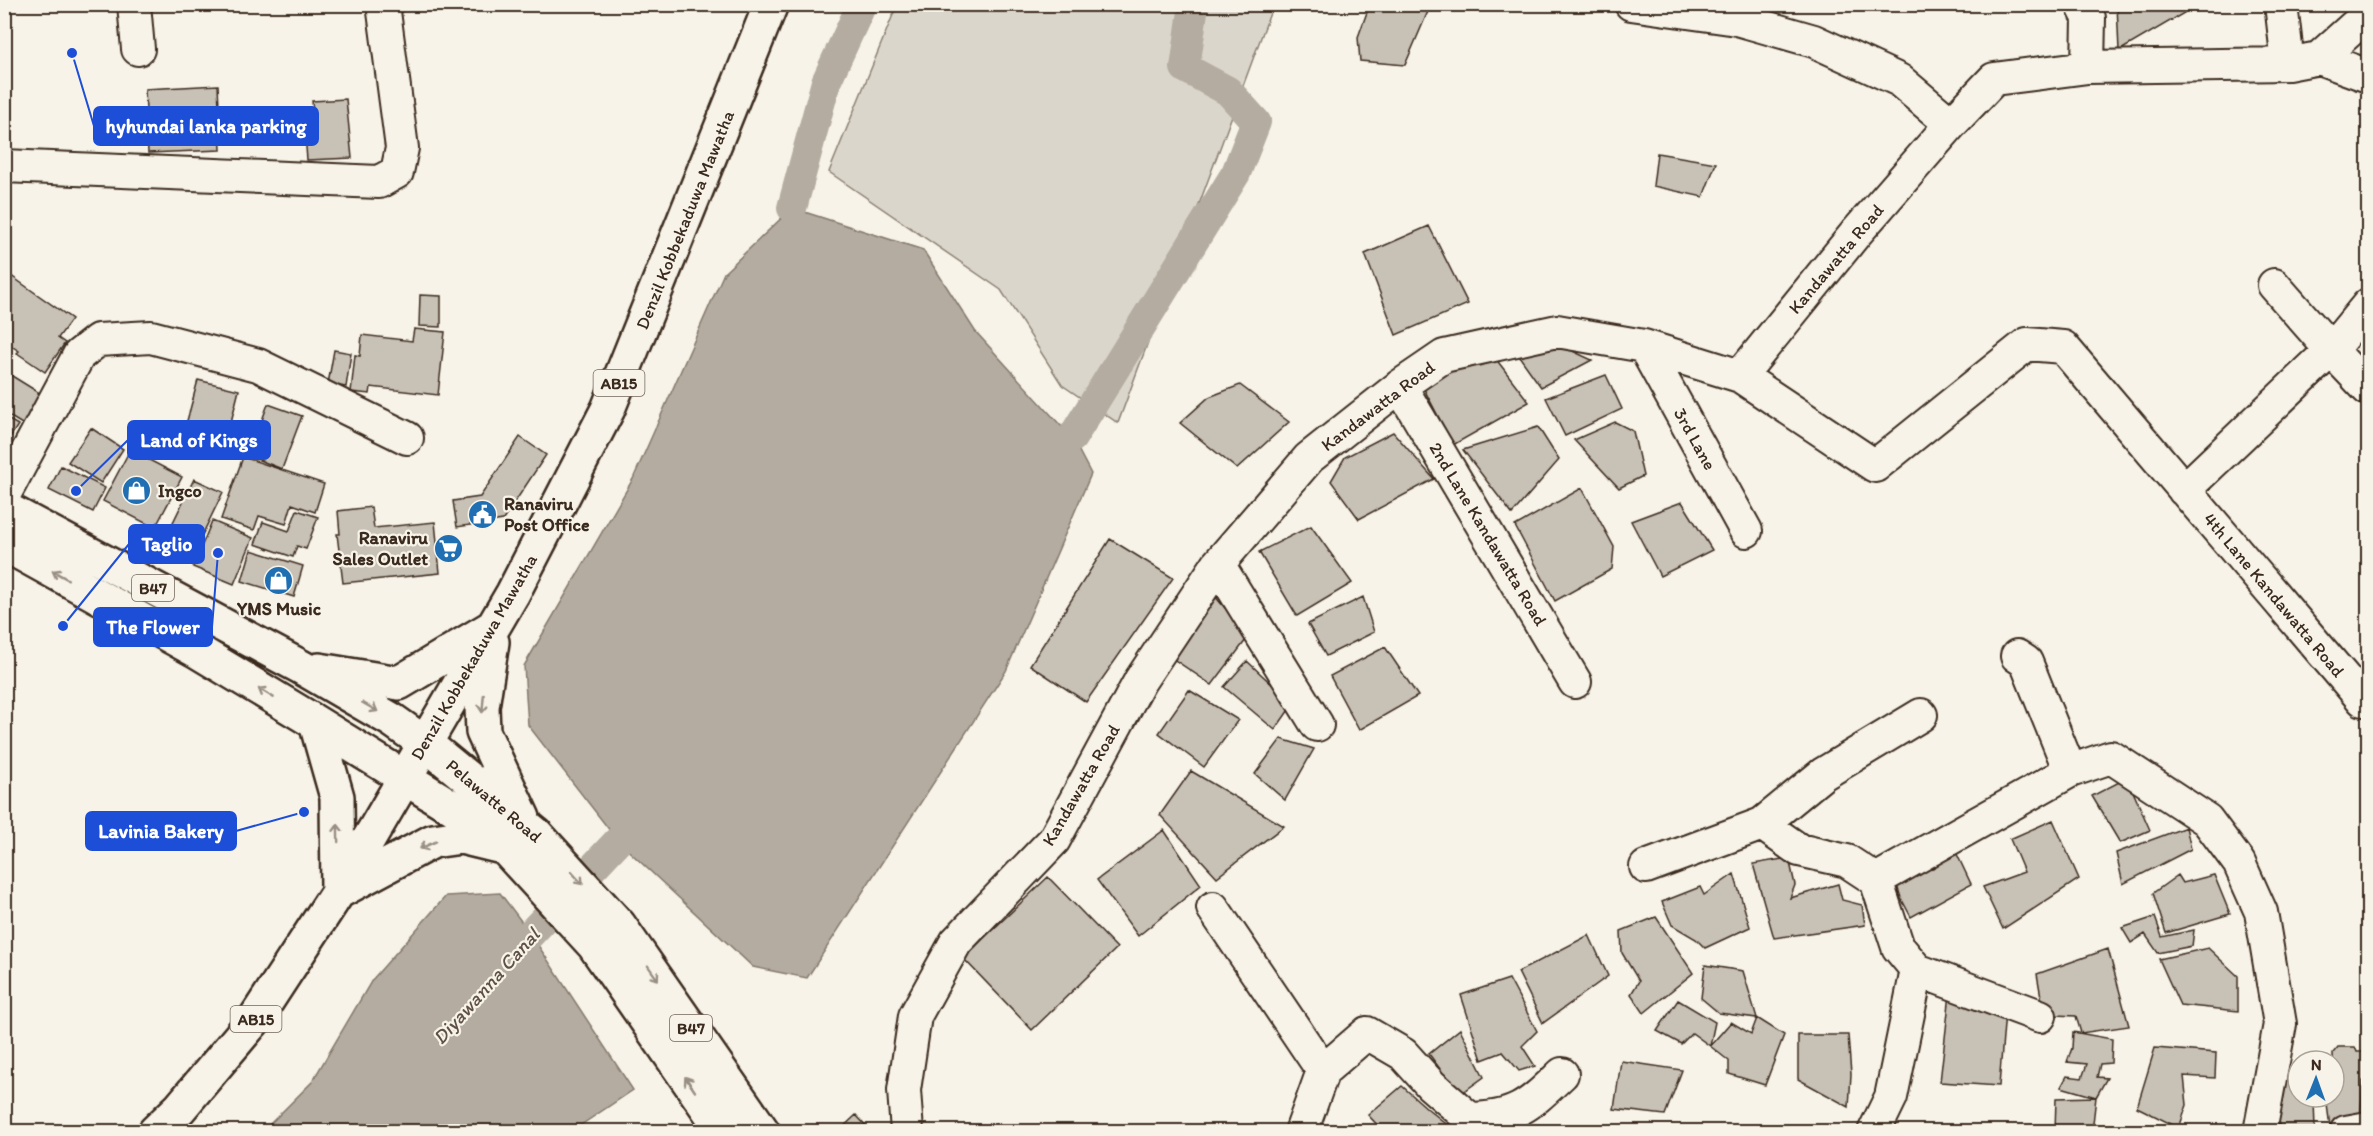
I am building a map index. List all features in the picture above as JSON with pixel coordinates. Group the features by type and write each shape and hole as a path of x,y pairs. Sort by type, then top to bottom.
{"main road":[{"name":"Denzil Kobbekaduwa Mawatha","path":"155,1131 180,1108 255,1019 338,892 495,625 608,409 771,4"},
{"name":"Pelawatte Road","path":"4,508 301,667 392,720 426,744 520,841 619,925 764,1131"},
{"name":"Pelawatte Road","path":"4,544 199,652 460,812 520,841 724,1131"},
{"path":"301,667 399,683 495,625"},
{"path":"316,723 337,797 338,892 433,841 461,837 520,841 483,732 482,706 495,625"}],"street":[{"path":"134,4 138,49"},
{"path":"4,166 379,182 398,172 402,148 383,4"},
{"path":"1631,4 1737,19 1814,41 1899,80 1951,124"},
{"path":"2082,4 2089,18 2088,67"},
{"path":"2281,4 2288,64"},
{"path":"2368,14 2319,58 2368,76"},
{"name":"Kandawatta Road","path":"907,1131 904,1090 915,1016 956,942 1054,840 1140,681 1218,564 1309,458 1400,386 1444,356 1557,331 1644,346 1740,376 1856,233 1951,124 1994,79 2088,67 2288,64 2319,58"},
{"path":"2274,285 2368,389"},
{"path":"2184,490 2331,350 2368,305"},
{"path":"4,495 79,355 98,340 151,337 258,365 407,438"},
{"name":"4th Lane Kandawatta Road","path":"1740,376 1875,466 2027,344 2063,348 2363,700"},
{"name":"3rd Lane","path":"1644,346 1746,531"},
{"name":"2nd Lane Kandawatta Road","path":"1400,386 1575,682"},
{"path":"1218,564 1317,725"},
{"path":"2017,657 2026,662 2070,771"},
{"path":"1646,867 1762,824 1823,774 1921,715"},
{"path":"1876,880 2070,771 2111,757 2207,820 2239,863 2261,912 2280,1024 2260,1131"},
{"path":"1762,824 1799,850 1847,861 1876,880 1898,947 1917,970 2040,1016"},
{"path":"1213,908 1323,1071"},
{"path":"1874,1131 1891,1097 1917,970"},
{"path":"1301,1131 1323,1071 1367,1033 1402,1054 1431,1085 1470,1119 1497,1119 1528,1105 1562,1074"},
{"path":"2346,1131 2368,1128"}],"shaded area":[{"path":"897,5 1273,5 1118,423 1062,385 1001,290 829,172"}],"water":[{"path":"792,208 923,250 975,331 1072,438 1091,474 1006,671 807,978 753,967 618,841 528,725 524,666 633,479 724,273"},
{"path":"500,893 530,933 633,1090 572,1131 263,1131 312,1082 372,980 446,896"}],"building":[{"path":"1370,4 1402,4 1429,9 1405,65 1360,61 1358,37"},
{"path":"2117,4 2181,4 2184,13 2119,51"},
{"path":"218,85 221,150 148,153 145,89"},
{"path":"346,99 352,158 307,160 305,134 315,133 312,101"},
{"path":"1657,153 1716,163 1703,197 1653,186"},
{"path":"1429,226 1468,304 1396,335 1365,254"},
{"path":"7,273 72,319 58,338 65,343 45,372 4,341 4,276"},
{"path":"420,295 441,296 441,327 419,326"},
{"path":"414,329 445,332 438,395 371,387 370,394 351,392 355,355 360,356 362,335 412,341"},
{"path":"1543,341 1592,360 1541,387 1519,356"},
{"path":"334,350 351,353 346,387 328,384"},
{"path":"1489,350 1529,402 1453,445 1422,385"},
{"path":"4,371 46,397 27,427 4,413"},
{"path":"1606,375 1622,409 1565,436 1546,398"},
{"path":"198,380 239,390 226,442 184,432"},
{"path":"1240,385 1289,422 1237,469 1180,423 1209,397"},
{"path":"268,404 302,416 282,469 249,456"},
{"path":"4,417 18,425 4,447"},
{"path":"1615,422 1633,431 1643,476 1619,488 1574,440"},
{"path":"1538,427 1559,460 1512,514 1463,450"},
{"path":"91,428 123,449 101,483 68,462"},
{"path":"1393,432 1434,479 1359,519 1331,481 1345,457"},
{"path":"520,437 546,455 503,520 457,527 453,501 480,497"},
{"path":"130,450 182,477 155,528 103,501"},
{"path":"243,457 324,484 315,512 292,504 286,524 259,516 254,530 221,519"},
{"path":"61,466 105,488 93,512 49,490"},
{"path":"194,479 223,492 192,556 163,543"},
{"path":"1582,488 1614,547 1612,569 1555,601 1515,526"},
{"path":"1682,502 1712,550 1660,576 1631,521"},
{"path":"371,507 374,528 435,522 440,573 343,583 337,534 340,534 338,511"},
{"path":"297,510 318,517 306,549 297,546 293,557 255,544 263,522 289,531"},
{"path":"212,521 253,538 234,584 193,567"},
{"path":"1311,526 1352,583 1297,616 1259,552"},
{"path":"1110,539 1173,578 1086,702 1030,665"},
{"path":"251,550 303,566 294,597 242,581"},
{"path":"1213,594 1249,636 1212,685 1169,656"},
{"path":"1363,597 1374,632 1326,656 1308,624"},
{"path":"1385,647 1418,696 1359,730 1330,676"},
{"path":"1247,661 1293,704 1275,730 1224,687"},
{"path":"1189,690 1238,720 1204,767 1159,733"},
{"path":"1281,739 1314,749 1285,800 1255,774"},
{"path":"1191,771 1284,826 1217,877 1160,815"},
{"path":"2127,778 2150,830 2120,843 2092,796"},
{"path":"2053,820 2079,879 2003,929 1983,887 2024,872 2010,839"},
{"path":"2186,827 2191,849 2123,884 2116,853"},
{"path":"1164,830 1201,885 1138,936 1097,880"},
{"path":"1955,850 1971,884 1911,917 1896,882"},
{"path":"1789,858 1795,885 1790,898 1838,884 1842,900 1862,905 1865,925 1774,938 1753,864"},
{"path":"1734,874 1750,927 1705,948 1696,939 1672,925 1662,902 1700,887 1704,895"},
{"path":"2178,875 2183,883 2214,875 2230,914 2166,933 2153,893"},
{"path":"1048,877 1117,948 1032,1030 963,958"},
{"path":"1656,917 1693,973 1644,1013 1631,994 1639,981 1622,953 1621,931"},
{"path":"2155,917 2162,937 2194,930 2192,946 2158,953 2145,934 2131,943 2122,928"},
{"path":"1589,935 1608,976 1543,1023 1518,972"},
{"path":"2208,948 2238,976 2238,1011 2180,1005 2159,959"},
{"path":"2108,949 2129,1026 2081,1033 2076,1016 2055,1015 2041,997 2037,974"},
{"path":"1705,965 1743,971 1757,1018 1719,1013 1701,998"},
{"path":"1509,979 1537,1031 1522,1046 1535,1066 1519,1071 1503,1052 1482,1060 1461,995"},
{"path":"1950,994 2005,1012 1999,1086 1940,1082"},
{"path":"1678,1000 1715,1022 1710,1046 1692,1033 1681,1044 1657,1031"},
{"path":"1757,1018 1784,1035 1765,1085 1729,1074 1729,1061 1710,1046 1731,1022 1751,1034"},
{"path":"1460,1029 1484,1077 1459,1095 1429,1054"},
{"path":"2073,1032 2112,1039 2111,1063 2100,1064 2097,1077 2107,1078 2096,1097 2061,1087 2067,1076 2082,1078 2087,1064 2067,1062 2072,1048"},
{"path":"1798,1035 1848,1035 1851,1074 1849,1107 1798,1079"},
{"path":"2338,1047 2355,1047 2357,1052 2368,1052 2368,1079 2363,1081 2360,1122 2330,1127 2328,1109 2346,1109 2346,1049 2336,1049"},
{"path":"2155,1048 2216,1053 2215,1078 2184,1076 2187,1105 2179,1128 2137,1107"},
{"path":"1621,1061 1682,1070 1665,1115 1614,1109"},
{"path":"2286,1080 2286,1109 2314,1109 2315,1130 2274,1132 2276,1082"},
{"path":"1402,1086 1456,1132 1384,1132 1368,1115"},
{"path":"2096,1097 2092,1132 2055,1132 2056,1098"},
{"path":"856,1115 872,1132 839,1131"}],"waterway":[{"path":"792,208 826,82 862,4"},
{"path":"1072,438 1236,173 1256,122 1228,91 1185,68 1194,4"},
{"name":"Diyawanna Canal","path":"503,963 618,841"}],"place":[{"name":"hyhundai lanka parking","path":"72,53"},
{"name":"Land of Kings","path":"76,491"},
{"name":"Ingco","path":"137,491"},
{"name":"Ranaviru Post Office","path":"483,514"},
{"name":"Ranaviru Sales Outlet","path":"449,548"},
{"name":"The Flower","path":"218,553"},
{"name":"YMS Music","path":"279,580"},
{"name":"Taglio","path":"63,626"},
{"name":"Lavinia Bakery","path":"304,812"}]}
